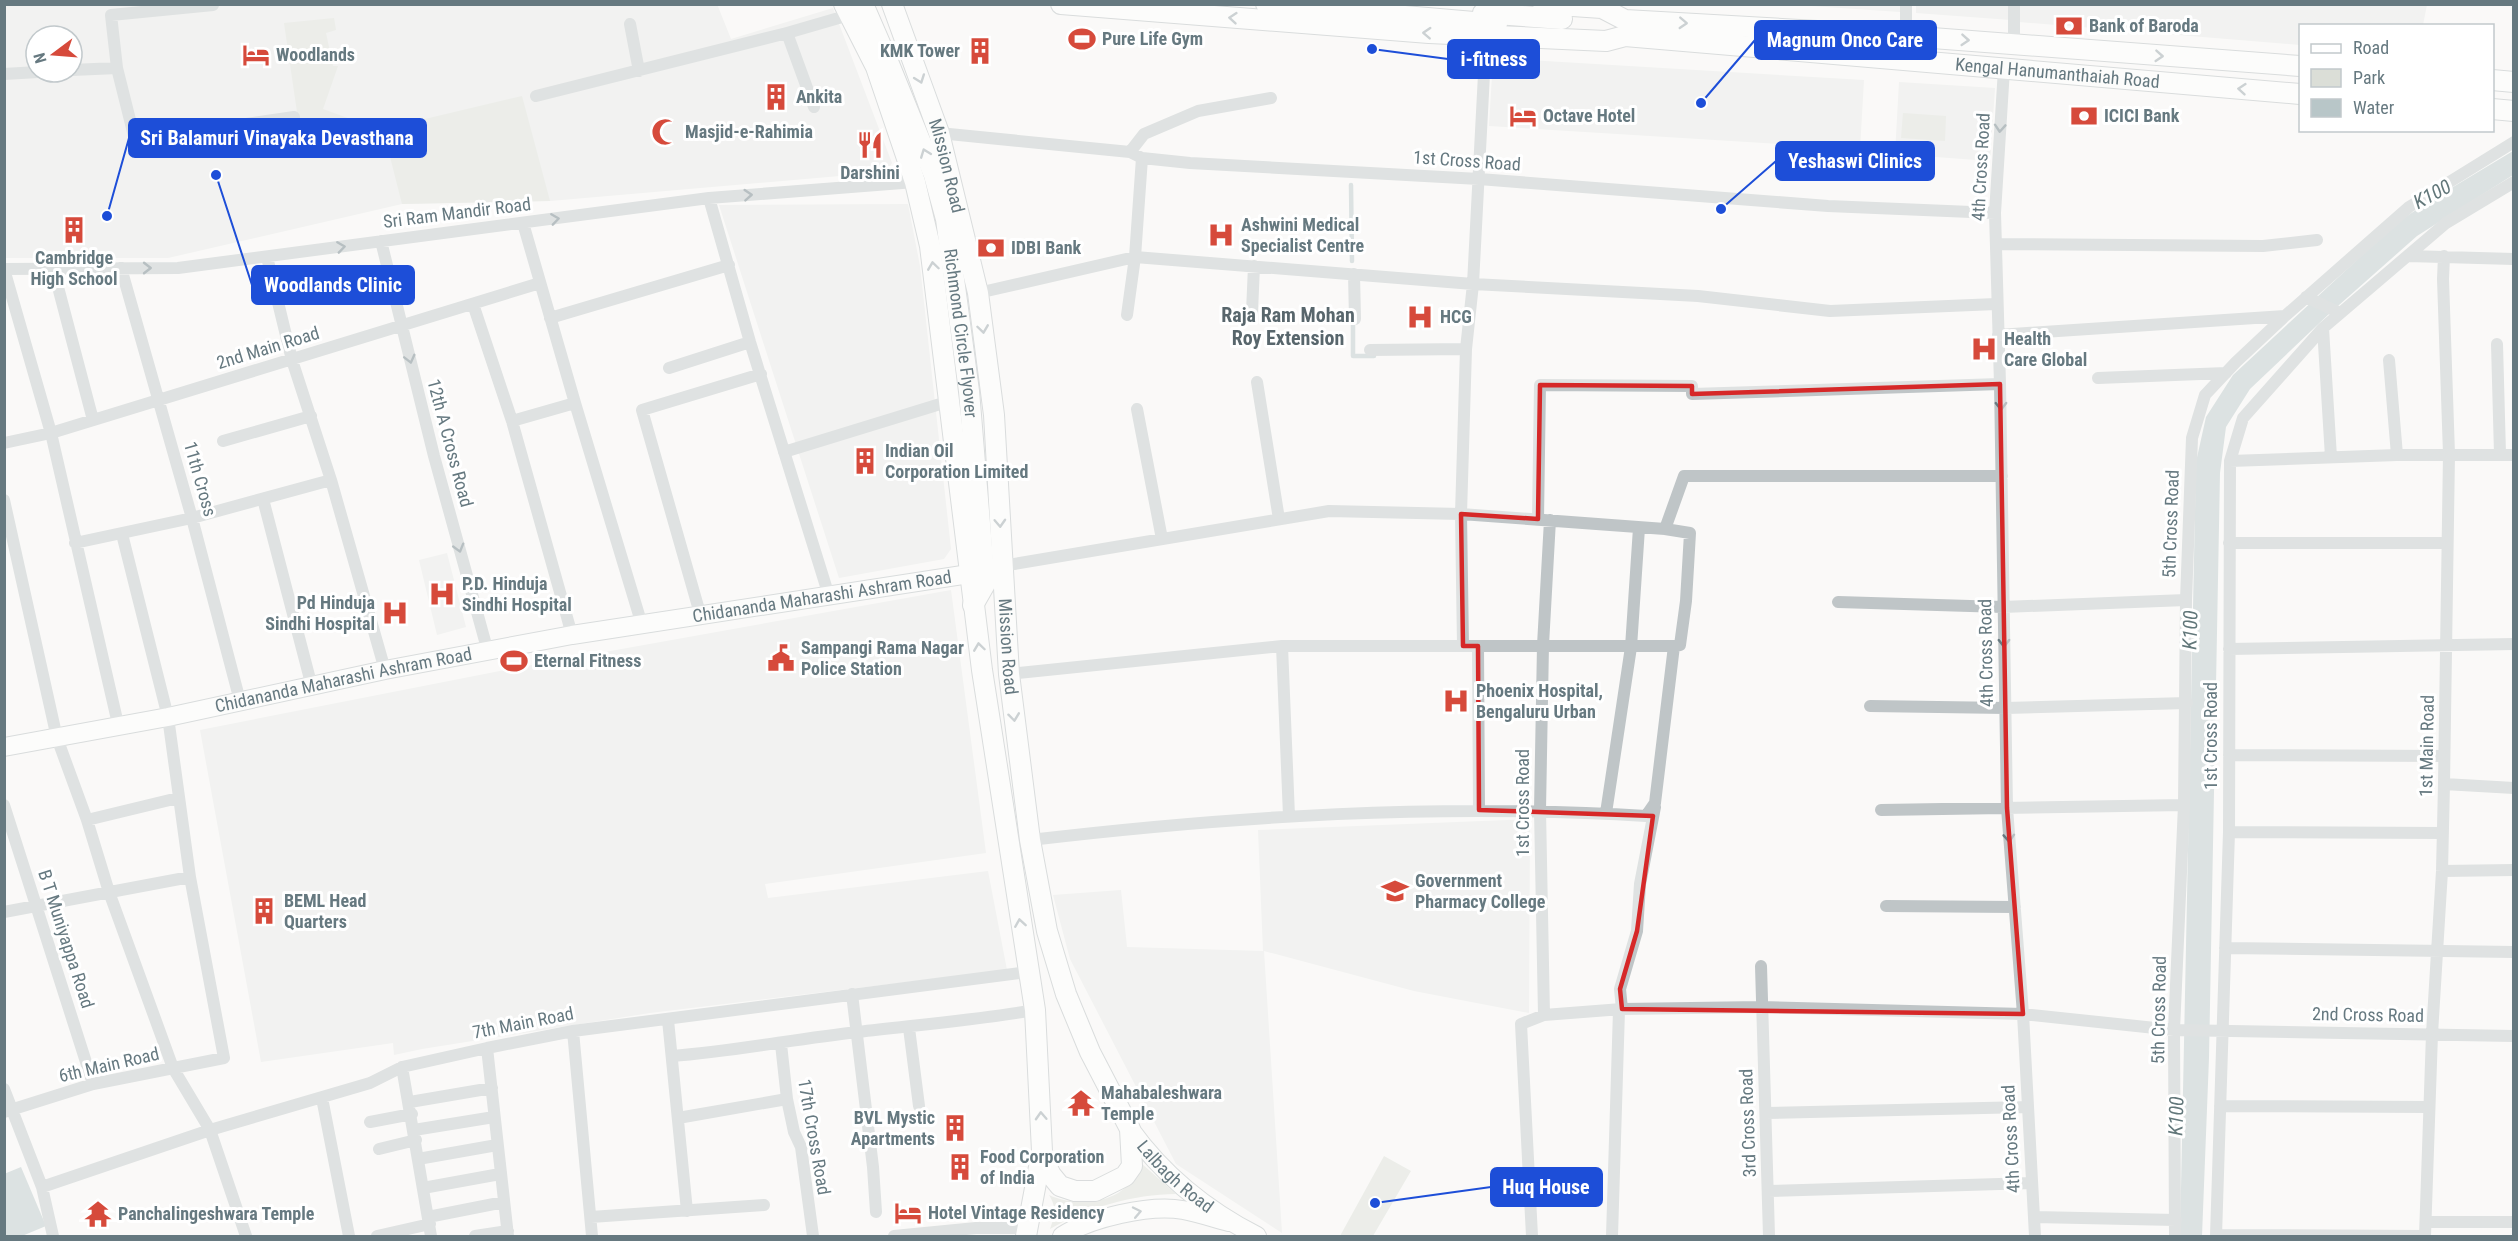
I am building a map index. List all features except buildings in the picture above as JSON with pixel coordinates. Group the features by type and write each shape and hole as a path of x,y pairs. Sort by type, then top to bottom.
{"main road":[{"name":"Mission Road","path":"892,4 939,133 978,293 994,415 985,568"},
{"name":"Kengal Hanumanthaiah Road","path":"1061,4 1486,36 1606,41 1625,28 1906,36 2299,66"},
{"path":"1266,4 1625,28"},
{"path":"1376,4 1597,26"},
{"name":"Kengal Hanumanthaiah Road","path":"1542,4 1602,8 1625,28 2004,69 2299,94"},
{"name":"Mission Road","path":"852,8 876,67 915,182 930,246 950,401 1009,674 1030,840 1047,931 1066,993 1090,1052 1130,1128 1132,1166 1125,1176 1095,1191 1075,1191 1060,1186 1041,1156"},
{"name":"Richmond Circle Flyover","path":"852,8 926,154 946,219 969,391 985,568 985,584 973,605"},
{"path":"2494,80 2514,82"},
{"path":"2494,110 2514,111"},
{"name":"Mission Road","path":"973,605 1035,1010 1042,1122 1041,1156 1027,1232"}],"street":[{"path":"1906,4 1906,36"},
{"path":"2014,4 2014,44"},
{"path":"213,5 111,15 117,68 135,140 294,117"},
{"path":"536,96 787,33 852,8"},
{"path":"630,24 639,71"},
{"path":"787,33 814,107"},
{"path":"1463,646 1461,514 1466,349 1473,284 1486,36"},
{"path":"84,69 117,68"},
{"name":"4th Cross Road","path":"2004,69 1995,213 2007,808 2023,1014 2035,1236"},
{"path":"4,74 24,73"},
{"path":"1130,152 1144,134 1198,111 1270,98"},
{"name":"1st Cross Road","path":"939,133 1130,152 1142,158 1190,164 1479,179 1816,205 1995,213"},
{"name":"5th Cross Road","path":"2175,1236 2177,1030 2187,703 2186,600 2192,438 2205,395 2285,316 2309,299 2409,207 2514,142"},
{"path":"1127,315 1135,257 1142,158"},
{"name":"Sri Ram Mandir Road","path":"4,269 178,268 709,198 915,182"},
{"name":"1st Cross Road","path":"2216,1235 2220,1106 2217,1030 2225,948 2229,832 2230,461 2243,418 2337,312 2446,223 2514,182"},
{"path":"709,198 750,342 829,596"},
{"path":"523,223 642,625"},
{"path":"1996,244 2263,246 2317,240"},
{"name":"12th A Cross Road","path":"381,241 434,456 488,652"},
{"path":"267,256 292,360 331,480 384,670"},
{"path":"2408,256 2514,259"},
{"name":"1st Main Road","path":"2425,1236 2444,784 2449,454 2444,256"},
{"path":"978,293 1135,257 1473,284 1698,296 1830,311 1996,304"},
{"path":"550,318 729,265"},
{"path":"1252,312 1254,266"},
{"path":"53,268 93,420"},
{"name":"11th Cross","path":"121,268 192,518 240,701"},
{"path":"4,269 51,434 118,724"},
{"path":"1354,274 1356,319"},
{"name":"2nd Main Road","path":"4,443 51,434 540,283"},
{"path":"2309,299 2337,312"},
{"path":"472,304 512,421 572,635"},
{"path":"1998,335 2285,316"},
{"path":"2322,328 2331,457"},
{"path":"669,368 750,342"},
{"path":"2497,344 2500,454"},
{"path":"1370,350 1466,349"},
{"path":"2388,360 2397,455"},
{"path":"2098,378 2226,373"},
{"path":"702,617 642,410 761,374"},
{"path":"1257,382 1279,519"},
{"name":"1st Cross Road","path":"1544,1015 1540,810 1544,520 1540,385 1692,386 1692,394 2000,384"},
{"path":"784,452 950,401"},
{"path":"512,421 575,403"},
{"path":"1137,409 1162,539"},
{"path":"223,441 311,416"},
{"path":"2230,461 2397,455 2514,455"},
{"path":"1665,529 1684,476 2002,476"},
{"path":"75,543 192,518 331,480"},
{"path":"263,499 312,687"},
{"path":"4,500 57,738 87,820 109,892 173,1068 210,1131 246,1236"},
{"path":"985,568 1329,511 1461,514 1665,529 1690,533 1684,624 1680,645 1282,646 1009,674"},
{"path":"1606,813 1631,646 1639,528"},
{"path":"4,912 190,878 168,717 122,534"},
{"path":"2229,543 2447,543"},
{"name":"Chidananda Maharashi Ashram Road","path":"4,747 118,724 168,717 384,670 572,635 702,617 985,568"},
{"path":"1838,602 2003,607 2186,600"},
{"path":"2229,649 2514,644"},
{"path":"1282,646 1289,816"},
{"path":"1478,646 1479,810"},
{"path":"1612,1236 1620,989 1636,931 1640,884 1655,803 1674,646"},
{"path":"1870,706 2006,708 2187,703"},
{"path":"2229,755 2444,756"},
{"path":"2444,784 2514,788"},
{"path":"87,820 178,798"},
{"path":"1030,840 1158,825 1289,816 1540,810 1646,816 1655,803"},
{"name":"B T Muniyappa Road","path":"4,805 93,1084"},
{"path":"1881,810 2184,805"},
{"path":"2229,832 2443,833"},
{"path":"2442,871 2514,870"},
{"name":"6th Main Road","path":"8,1111 93,1084 224,1058 190,878"},
{"path":"1886,906 2014,907"},
{"path":"2225,948 2514,952"},
{"name":"3rd Cross Road","path":"1761,966 1768,1236"},
{"name":"7th Main Road","path":"42,1186 210,1131 370,1083 402,1067 487,1048 573,1031 1028,972"},
{"path":"852,994 876,1212"},
{"name":"2nd Cross Road","path":"1544,1015 1621,1010 1761,1007 2023,1014 2177,1030 2514,1036"},
{"path":"672,1056 781,1044 857,1032 975,1020 1035,1010"},
{"path":"1532,1236 1521,1024 1544,1015"},
{"path":"668,1020 687,1211"},
{"path":"909,1028 919,1106"},
{"path":"573,1031 592,1236"},
{"name":"17th Cross Road","path":"781,1044 787,1099 794,1132 801,1147 813,1236"},
{"path":"475,1236 508,1234 487,1048"},
{"path":"402,1067 430,1226"},
{"path":"4,1089 8,1111 42,1186 53,1236"},
{"path":"370,1122 411,1108 492,1089"},
{"path":"322,1098 349,1236"},
{"path":"678,1118 787,1099"},
{"path":"2220,1106 2429,1107"},
{"path":"1766,1113 2027,1107"},
{"path":"380,1149 415,1135 494,1117"},
{"name":"Lalbagh Road","path":"1130,1128 1151,1158 1182,1186 1228,1222 1257,1236"},
{"path":"418,1159 497,1145"},
{"path":"423,1188 500,1174"},
{"path":"1768,1191 2032,1183"},
{"path":"380,1236 430,1226 504,1202"},
{"path":"591,1217 764,1205"},
{"path":"1062,1236 1101,1220 1143,1210 1181,1209 1228,1222"},
{"path":"2034,1216 2176,1220"},
{"path":"2426,1222 2514,1222"},
{"path":"894,1236 976,1227 1027,1232"},
{"path":"2216,1235 2425,1236"}],"highlighted area":[{"path":"2000,384 2007,808 2023,1014 1622,1009 1620,989 1637,931 1653,816 1479,810 1478,646 1463,646 1461,514 1538,519 1540,385 1692,386 1692,394"}],"shaded area":[{"path":"717,4 731,39 833,8 892,163 886,172 550,201 402,204 168,258 5,258 4,5"},
{"path":"1797,5 1900,5 1900,12"},
{"path":"1916,5 2011,5 2011,20 1916,13"},
{"path":"2019,5 2427,5 2423,24 2299,24 2299,45 2019,22"},
{"path":"1493,58 1864,80 1860,149 1489,126"},
{"path":"1899,82 1995,88 1990,161 1895,154"},
{"path":"908,204 920,266 951,549 944,559 839,578 719,205"},
{"name":"P.D. Hinduja Sindhi Hospital","path":"447,553 466,627 437,635 419,560"},
{"path":"951,590 986,853 765,884 768,898 988,871 1007,970 650,1013 394,1055 393,1043 261,1062 200,730 510,669"},
{"path":"1530,819 1529,1013 1414,991 1264,951 1282,1233 1176,1164 1070,959 1053,895 1121,890 1127,947 1263,951 1258,830"}],"green space":[{"path":"334,18 336,30 326,33 333,66 338,66 323,109 375,128 302,146 284,23"},
{"path":"522,96 550,201 402,204 383,129"},
{"path":"1903,113 1946,116 1945,141 1901,138"},
{"path":"1384,1156 1411,1171 1373,1236 1340,1236"},
{"path":"1141,1163 1176,1194 1144,1197 1111,1204 1064,1221 1050,1229 1054,1212 1049,1195 1076,1202 1103,1199 1127,1187"}],"water":[{"name":"K100","path":"2513,151 2513,175 2417,236 2330,313 2250,389 2226,427 2220,473 2209,1058 2202,1236 2180,1236 2196,462 2206,417 2233,375 2398,222"},
{"path":"21,1167 46,1226 22,1236 5,1236 4,1174"}],"waterway":[{"path":"1351,185 1352,261"},
{"path":"1353,320 1353,356 1374,356"}],"place":[{"name":"Bank of Baroda","path":"2069,26"},
{"name":"Pure Life Gym","path":"1082,39"},
{"name":"i-fitness","path":"1372,49"},
{"name":"KMK Tower","path":"980,51"},
{"name":"Woodlands","path":"256,55"},
{"name":"Ankita","path":"776,97"},
{"name":"Magnum Onco Care","path":"1701,103"},
{"name":"Octave Hotel","path":"1523,116"},
{"name":"ICICI Bank","path":"2084,116"},
{"name":"Masjid-e-Rahimia","path":"665,132"},
{"name":"Darshini","path":"870,145"},
{"name":"Woodlands Clinic","path":"216,175"},
{"name":"Yeshaswi Clinics","path":"1721,209"},
{"name":"Sri Balamuri Vinayaka Devasthana","path":"107,216"},
{"name":"Cambridge High School","path":"74,230"},
{"name":"Ashwini Medical Specialist Centre","path":"1221,235"},
{"name":"IDBI Bank","path":"991,248"},
{"name":"HCG","path":"1420,317"},
{"name":"Health Care Global","path":"1984,349"},
{"name":"Indian Oil Corporation Limited","path":"865,461"},
{"name":"P.D. Hinduja Sindhi Hospital","path":"442,594"},
{"name":"Pd Hinduja Sindhi Hospital","path":"395,613"},
{"name":"Sampangi Rama Nagar Police Station","path":"781,658"},
{"name":"Eternal Fitness","path":"514,661"},
{"name":"Phoenix Hospital, Bengaluru Urban","path":"1456,701"},
{"name":"Government Pharmacy College","path":"1395,891"},
{"name":"BEML Head Quarters","path":"264,911"},
{"name":"Mahabaleshwara Temple","path":"1081,1103"},
{"name":"BVL Mystic Apartments","path":"955,1128"},
{"name":"Food Corporation of India","path":"960,1167"},
{"name":"Huq House","path":"1375,1203"},
{"name":"Hotel Vintage Residency","path":"908,1213"},
{"name":"Panchalingeshwara Temple","path":"98,1214"}],"district":[{"name":"Raja Ram Mohan Roy Extension","path":"1288,326"}]}
